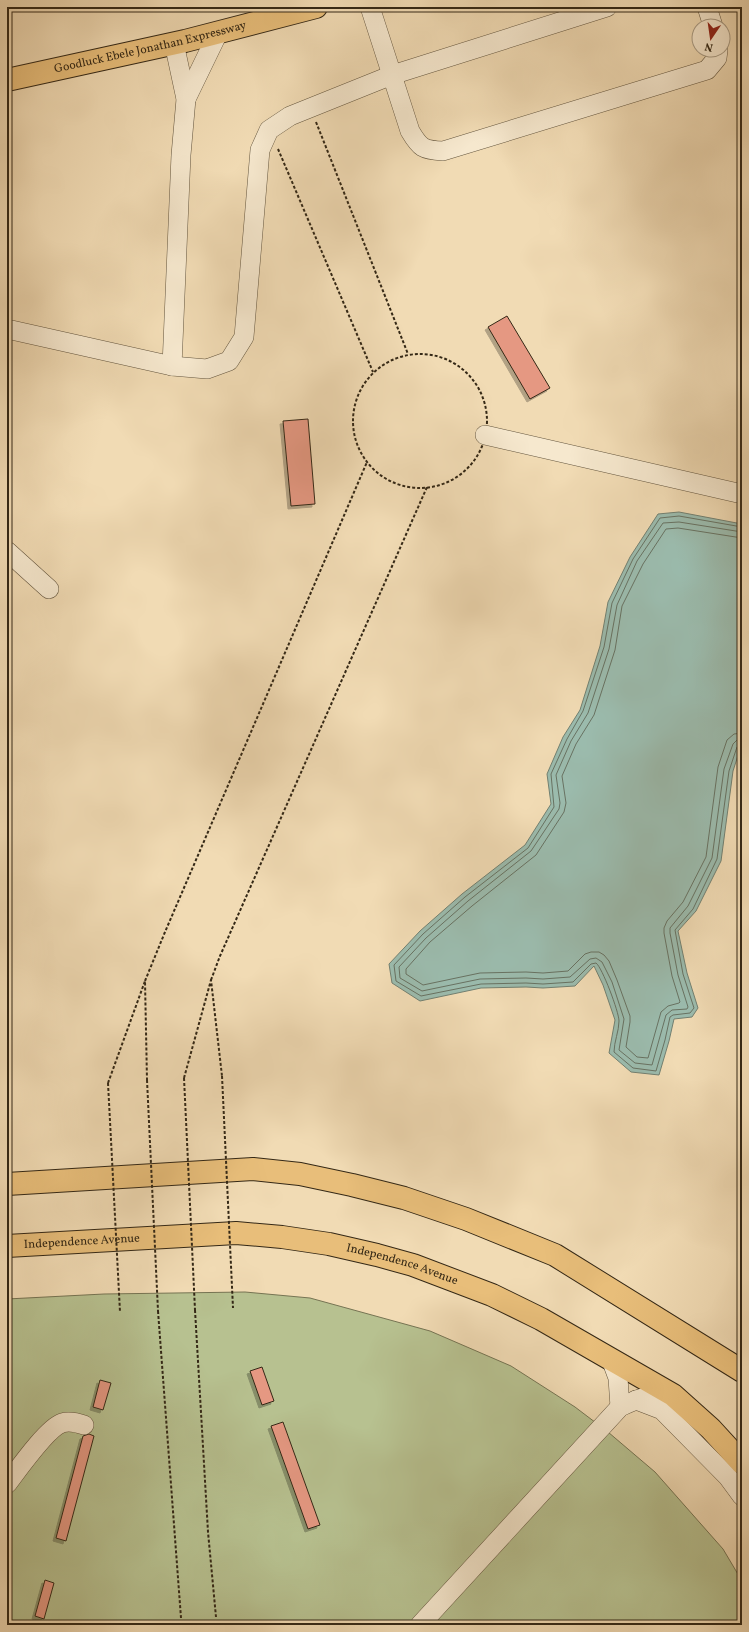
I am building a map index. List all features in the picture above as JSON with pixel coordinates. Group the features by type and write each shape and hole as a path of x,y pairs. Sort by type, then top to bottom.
{"main road":[{"name":"Goodluck Ebele Jonathan Expressway","path":"7,80 174,43 316,7"},
{"path":"7,1184 253,1169 300,1174 404,1198 466,1219 554,1255 742,1372"},
{"name":"Independence Avenue","path":"7,1246 236,1233 282,1237 329,1244 398,1261 453,1279 492,1295 540,1319 673,1395 711,1429 742,1463"},
{"path":"712,1352 742,1360"},
{"path":"712,1352 742,1365"}],"lane":[{"path":"370,7 410,131 419,145 430,151 443,151 706,70 717,58"},
{"path":"7,329 172,366 207,369 229,361 244,337 260,150 269,130 290,116 392,75 607,7"},
{"path":"707,7 710,18"},
{"path":"186,99 218,32"},
{"path":"172,366 181,155 186,99 174,43"},
{"path":"485,435 742,494"},
{"path":"7,551 49,589"},
{"path":"611,1359 628,1404"},
{"path":"420,1625 628,1404 652,1394 673,1395"},
{"path":"628,1404 662,1410 728,1477 742,1496"},
{"path":"7,1484 47,1434 62,1423 76,1423 84,1425"}],"path":[{"path":"310,108 408,354"},
{"path":"269,130 373,372"},
{"path":"408,354 422,354 443,358 462,369 470,377 477,386 486,406 487,418 485,435 480,450 467,468 448,481 427,487 404,486 394,482 375,470 367,462 356,443 352,421 353,410 360,389 373,372 391,360 408,354"},
{"path":"120,1312 108,1083 145,981 165,932 367,462"},
{"path":"216,1618 208,1532 195,1310 184,1078 211,980 226,942 427,487"},
{"path":"211,980 222,1076 233,1308"},
{"path":"145,981 158,1311 181,1618"}],"green space":[{"path":"245,1292 310,1298 430,1331 511,1366 575,1407 608,1432 655,1472 723,1549 742,1581 742,1625 7,1625 7,1299 104,1294"}],"water":[{"path":"679,512 742,524 742,743 733,771 721,861 696,911 678,931 687,973 698,1008 692,1017 674,1019 659,1075 631,1072 609,1053 615,1020 603,985 594,966 575,986 543,988 481,988 420,1001 392,983 389,964 420,931 462,894 525,845 551,804 547,774 563,737 580,710 600,646 608,602 630,557 658,514"}],"building":[{"path":"507,316 550,388 530,399 488,327"},
{"path":"308,419 315,504 291,506 283,421"},
{"path":"262,1367 274,1401 262,1405 250,1371"},
{"path":"100,1380 111,1383 103,1410 93,1407"},
{"path":"283,1422 320,1525 308,1529 271,1426"},
{"path":"89,1434 94,1436 66,1541 56,1538 83,1436"},
{"path":"45,1580 54,1583 44,1619 35,1616"}]}
